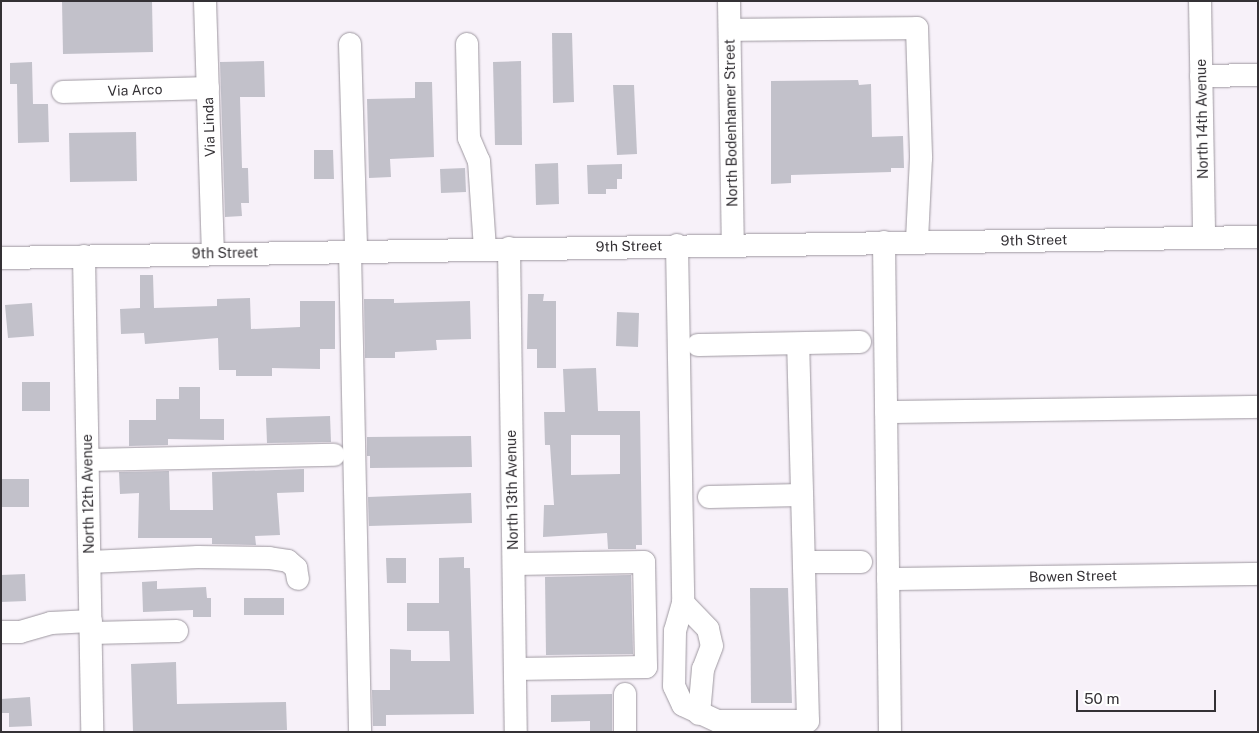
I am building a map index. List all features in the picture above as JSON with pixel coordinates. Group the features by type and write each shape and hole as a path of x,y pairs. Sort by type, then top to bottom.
{"street":[{"name":"Via Linda","path":"205,1 213,253"},
{"name":"North Bodenhamer Street","path":"729,1 733,244"},
{"name":"North 14th Avenue","path":"1200,1 1204,237"},
{"path":"730,30 917,28 920,158 917,241"},
{"path":"350,44 360,732"},
{"path":"467,44 469,138 479,161 485,248"},
{"path":"1201,76 1258,75"},
{"name":"Via Arco","path":"63,92 208,88"},
{"name":"9th Street","path":"1,258 485,248 1258,237"},
{"path":"884,242 890,732"},
{"path":"677,245 683,603 675,631 674,686 683,705 698,714 718,721 776,726 808,721 798,344"},
{"name":"North 13th Avenue","path":"508,248 516,732"},
{"name":"North 12th Avenue","path":"84,256 92,732"},
{"path":"698,345 860,342"},
{"path":"886,412 1258,407"},
{"path":"88,460 334,455"},
{"path":"709,497 802,495"},
{"path":"90,562 198,557 269,558 288,561 296,568 298,579"},
{"path":"514,564 644,562 646,667 515,669"},
{"path":"804,562 861,562"},
{"name":"Bowen Street","path":"888,579 1258,574"},
{"path":"683,603 708,629 712,646 703,669 698,714"},
{"path":"1,632 20,632 52,623 91,627 177,631"},
{"path":"674,662 703,669"},
{"path":"625,694 626,732"}],"building":[{"path":"62,1 152,1 153,52 63,54"},
{"path":"552,33 572,33 574,102 553,103"},
{"path":"264,61 265,97 240,97 242,168 248,168 249,203 241,203 242,216 225,217 220,62"},
{"path":"521,61 522,145 495,145 493,62"},
{"path":"32,62 33,104 48,104 49,142 18,143 17,84 10,84 10,63"},
{"path":"858,80 859,85 871,84 872,137 903,136 904,168 891,168 891,172 791,175 791,183 771,184 771,81"},
{"path":"415,82 432,82 434,157 390,159 391,177 369,178 367,99 415,98"},
{"path":"613,85 634,85 637,154 617,155"},
{"path":"136,132 137,181 70,182 69,133"},
{"path":"314,150 333,150 334,179 314,179"},
{"path":"558,163 559,204 536,205 535,164"},
{"path":"622,164 622,179 617,179 617,189 606,189 606,194 588,194 587,165"},
{"path":"465,168 466,192 441,193 440,169"},
{"path":"140,275 153,275 154,308 217,306 217,299 250,298 251,329 300,327 300,301 335,301 335,349 320,349 320,369 272,368 272,376 236,376 236,370 219,370 218,338 145,344 144,333 121,334 120,309 140,308"},
{"path":"528,294 544,294 543,301 556,301 556,368 537,368 537,349 527,349"},
{"path":"364,299 394,299 394,303 470,301 471,339 436,340 437,350 395,352 395,358 365,358"},
{"path":"32,303 34,336 8,338 5,305"},
{"path":"617,312 639,313 638,347 616,346"},
{"path":"596,368 598,411 640,411 642,545 636,545 636,549 608,549 607,533 543,537 544,505 554,505 550,445 545,445 544,412 565,412 563,369","holes":["571,435 620,435 620,474 571,475"]},
{"path":"22,382 50,382 50,411 22,411"},
{"path":"179,387 200,387 200,419 224,419 224,440 168,439 168,445 129,446 129,420 156,420 156,399 179,399"},
{"path":"330,416 331,442 267,443 266,418"},
{"path":"471,436 472,467 370,468 370,456 367,456 367,437"},
{"path":"304,469 304,492 277,493 280,535 255,536 256,545 212,544 212,538 138,538 139,493 120,494 119,472 169,471 170,510 213,510 212,472"},
{"path":"1,479 29,479 29,507 1,507"},
{"path":"471,493 472,523 369,526 368,497"},
{"path":"464,557 464,568 470,568 474,714 386,715 386,726 373,726 372,690 390,690 390,649 411,650 411,661 450,661 449,631 407,631 407,603 439,603 439,558"},
{"path":"386,558 406,558 406,583 387,583"},
{"path":"25,574 26,601 1,602 1,575"},
{"path":"631,575 633,654 546,655 545,577"},
{"path":"157,581 157,589 206,587 207,598 211,598 211,617 193,617 193,610 143,612 142,582"},
{"path":"750,588 788,588 792,703 751,703"},
{"path":"244,598 284,598 284,615 244,615"},
{"path":"176,662 177,704 286,702 287,730 133,732 131,664"},
{"path":"612,694 612,732 590,732 590,721 551,722 551,695"},
{"path":"30,697 32,726 9,727 9,713 1,713 1,699"}]}
